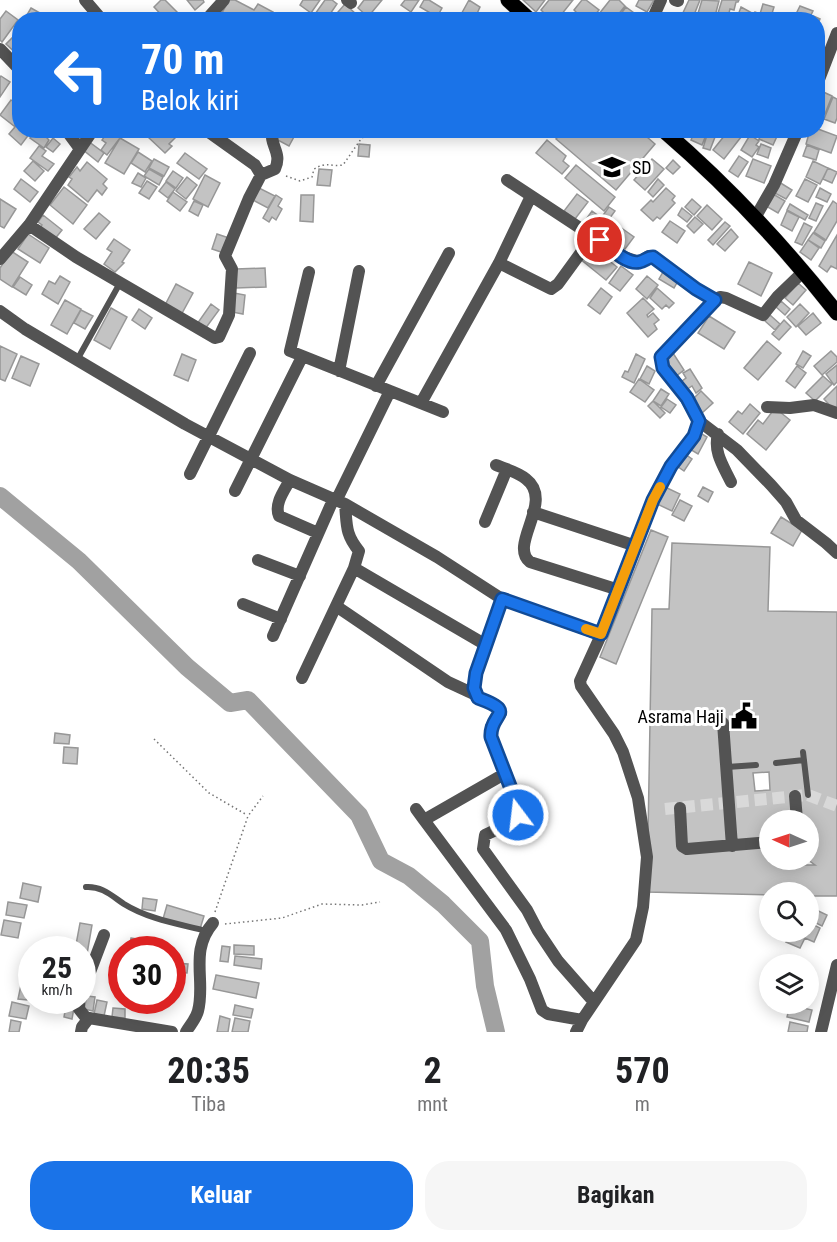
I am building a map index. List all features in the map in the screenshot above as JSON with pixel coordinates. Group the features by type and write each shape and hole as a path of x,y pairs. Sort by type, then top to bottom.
{"main road":[{"path":"511,1 522,12"},
{"path":"672,138 697,159 755,218 804,271 837,313"}],"street":[{"path":"85,0 95,12"},
{"path":"213,12 224,0"},
{"path":"825,64 837,33"},
{"path":"0,50 12,62"},
{"path":"72,138 80,149"},
{"path":"0,259 29,225 88,138"},
{"path":"217,138 255,165 261,176"},
{"path":"29,225 76,257 215,339 219,337 229,315 232,269 225,256 261,176 274,169 278,160 272,138"},
{"path":"755,218 774,185 795,138"},
{"path":"507,180 631,261 639,262 649,256 653,257 715,300"},
{"path":"421,403 499,263 531,196"},
{"path":"499,263 551,289 558,284 593,236"},
{"path":"376,386 449,253"},
{"path":"339,371 358,271"},
{"path":"804,271 778,296 763,315 726,298 720,297 715,300 661,357 663,368 687,398 699,421 718,434 771,484 786,502 796,520 837,553"},
{"path":"309,272 290,351 443,412"},
{"path":"0,311 25,329 209,436 290,480 338,502 437,557 502,599 601,634"},
{"path":"190,474 250,353"},
{"path":"235,491 302,357"},
{"path":"273,636 318,533 338,502 390,391"},
{"path":"767,407 790,408 814,405 837,413"},
{"path":"576,1032 636,940 643,907 647,857 638,798 623,752 614,734 580,684 581,676 619,590 653,500 671,466 694,436 699,421"},
{"path":"718,434 717,453 731,482"},
{"path":"485,522 501,467 526,478 537,496 523,549 526,559 619,590"},
{"path":"290,480 277,505 279,516 318,533"},
{"path":"302,678 354,568 359,551 347,533 338,502"},
{"path":"533,512 636,546"},
{"path":"258,560 300,576"},
{"path":"354,568 486,645"},
{"path":"502,599 474,682 478,698 496,705 501,713 490,731 517,804 518,815 514,820 485,836 483,844 485,854 527,910 558,961 594,1002"},
{"path":"243,604 281,619"},
{"path":"336,606 448,682 476,694"},
{"path":"723,723 732,846"},
{"path":"424,820 506,773"},
{"path":"795,796 796,810"},
{"path":"680,808 684,848 759,843"},
{"path":"416,809 506,930 530,979 542,1011 582,1020"},
{"path":"189,1030 198,1009 199,958 209,927"},
{"path":"96,956 104,935"},
{"path":"821,1032 837,965"},
{"path":"81,1014 87,1019 172,1032"},
{"path":"81,1032 87,1019"}],"lane":[{"path":"77,360 120,282"},
{"path":"776,762 803,756 808,795"},
{"path":"726,767 756,765"},
{"path":"86,887 101,889 144,914 209,927"}],"path":[{"path":"274,169 294,180 300,181 312,177 314,169 322,164 334,167 343,165 362,138"},
{"path":"154,740 209,794 248,816"},
{"path":"209,927 248,816 263,796"},
{"path":"209,927 282,918 322,904 362,905 380,902"}],"building":[{"path":"161,0 165,0 177,12 159,12 154,7"},
{"path":"187,0 203,0 204,2 195,10"},
{"path":"229,0 235,0 254,10 258,4 273,12 223,12"},
{"path":"303,0 320,0 312,12 300,5"},
{"path":"325,0 332,0 337,4 332,12 316,12"},
{"path":"364,0 382,0 372,12 362,12 358,8"},
{"path":"405,0 419,0 411,12 401,5"},
{"path":"424,0 429,0 442,8 440,12 428,12 420,7"},
{"path":"469,0 480,7 478,12 462,12"},
{"path":"523,0 545,0 536,12"},
{"path":"549,0 573,0 563,12 543,12 541,10"},
{"path":"582,0 586,0 599,10 597,12 576,12 574,10"},
{"path":"610,0 619,0 625,6 620,12 601,12"},
{"path":"639,0 654,0 647,12 636,6"},
{"path":"689,0 700,0 695,12 683,12"},
{"path":"702,0 719,1 716,12 698,12"},
{"path":"722,0 739,0 734,10 718,12"},
{"path":"345,4 354,12 338,12"},
{"path":"763,4 774,7 772,12 761,12"},
{"path":"800,6 813,11 812,12 797,12"},
{"path":"626,7 633,12 622,12"},
{"path":"741,7 750,12 739,12"},
{"path":"6,11 12,16 12,28 2,42 0,40 0,19"},
{"path":"12,38 12,50 6,44"},
{"path":"1,76 10,82 0,97 0,78"},
{"path":"825,93 832,96 825,114"},
{"path":"833,97 837,99 835,123 825,119"},
{"path":"11,100 12,101 12,124 0,115"},
{"path":"825,132 837,136 831,153 806,144 808,138 825,138"},
{"path":"13,138 26,138 21,145"},
{"path":"30,138 47,138 49,140 44,148"},
{"path":"53,138 60,144 53,152 46,147"},
{"path":"103,138 120,138 107,155 101,150 106,143 102,140"},
{"path":"120,138 139,149 124,174 105,163"},
{"path":"149,138 175,138 169,144 172,146 165,153"},
{"path":"274,138 293,138 289,146"},
{"name":"SD","path":"648,138 655,144 616,190 556,139"},
{"path":"692,138 705,138 702,145 691,140"},
{"path":"706,138 715,138 710,150 703,148"},
{"path":"723,138 740,138 724,159 713,150"},
{"path":"748,138 759,141 756,145 759,147 752,157 741,150"},
{"path":"759,138 776,138 773,145"},
{"path":"547,140 566,156 563,161 569,166 562,174 536,153"},
{"path":"88,141 104,153 98,162 82,149"},
{"path":"359,144 370,145 369,157 358,156"},
{"path":"761,144 771,148 768,158 757,154"},
{"path":"807,145 819,150 816,160 803,156"},
{"path":"39,146 46,151 42,156 54,164 48,171 30,158"},
{"path":"138,152 152,161 145,172 131,163"},
{"path":"185,153 207,169 199,179 177,163"},
{"path":"739,156 748,162 738,177 729,171"},
{"path":"154,159 169,167 164,176 149,168"},
{"path":"652,159 664,169 645,190 634,180"},
{"path":"753,159 771,166 764,183 746,176"},
{"path":"673,160 680,167 673,174 666,168"},
{"path":"33,161 44,171 35,181 24,171"},
{"path":"813,161 828,168 820,184 806,177"},
{"path":"87,162 107,179 103,184 107,188 102,195 97,190 88,202 68,185 72,179 69,177 77,167 80,171"},
{"path":"576,165 615,197 604,211 565,178"},
{"path":"828,168 837,172 832,183 823,179"},
{"path":"149,169 163,177 159,185 144,176"},
{"path":"319,169 332,170 330,186 317,185"},
{"path":"173,171 183,178 176,188 166,181"},
{"path":"138,173 146,178 141,187 132,183"},
{"path":"205,175 220,183 208,207 193,199"},
{"path":"187,177 197,185 186,199 176,191"},
{"path":"21,179 38,192 30,202 14,189"},
{"path":"658,179 664,185 653,197 648,192"},
{"path":"805,179 817,185 808,202 796,196"},
{"path":"147,181 157,187 149,199 139,193"},
{"path":"166,182 175,189 168,198 159,191"},
{"path":"779,182 792,190 786,199 773,192"},
{"path":"64,187 87,205 73,224 50,205"},
{"path":"257,187 275,196 268,208 251,199"},
{"path":"666,188 675,196 672,200 675,203 660,219 657,217 653,221 641,210 651,200 653,202"},
{"path":"820,188 831,194 827,202 816,197"},
{"path":"173,192 187,202 180,211 167,201"},
{"path":"577,194 588,202 575,219 564,211"},
{"path":"773,194 785,201 778,213 766,206"},
{"path":"276,195 282,199 278,206 282,209 276,220 272,217 269,222 263,218"},
{"path":"301,195 314,195 313,222 300,221"},
{"path":"0,199 16,209 4,228 0,226"},
{"path":"692,199 701,207 694,215 685,207"},
{"path":"194,201 203,205 198,216 189,211"},
{"path":"833,201 837,204 837,221 826,240 814,232"},
{"path":"816,203 823,206 816,221 809,218"},
{"path":"790,204 808,215 805,220 787,210"},
{"path":"707,205 722,219 712,230 697,216"},
{"path":"609,207 615,211 607,222 601,218"},
{"path":"682,208 692,216 687,222 678,215"},
{"path":"592,211 600,217 592,228 584,222"},
{"path":"787,211 799,217 792,231 781,225"},
{"path":"99,213 110,222 96,239 84,229"},
{"path":"43,215 62,230 54,240 39,229 42,225 38,222"},
{"path":"695,217 703,224 694,233 687,226"},
{"path":"601,218 607,223 600,234 593,229"},
{"path":"609,221 619,227 610,241 600,234"},
{"path":"670,221 685,231 677,243 662,232"},
{"path":"725,222 730,226 713,245 708,240"},
{"path":"804,223 812,227 802,245 795,242"},
{"path":"620,227 634,237 625,249 612,239"},
{"path":"731,229 738,237 725,251 717,244"},
{"path":"813,233 825,241 821,248 808,240"},
{"path":"28,234 49,248 40,263 18,249"},
{"path":"217,234 229,238 224,253 212,249"},
{"path":"837,235 837,269 831,266 827,272 819,266"},
{"path":"114,239 130,250 122,262 124,263 115,272 104,264 112,252 107,249"},
{"path":"808,240 819,248 811,260 800,252"},
{"path":"591,246 617,267 606,280 580,259"},
{"path":"11,251 28,262 12,287 0,279 0,268"},
{"path":"749,262 772,273 761,296 738,284"},
{"path":"621,266 633,275 620,291 609,283"},
{"path":"265,268 266,287 236,288 236,269"},
{"path":"663,272 678,281 674,288 659,279"},
{"path":"60,276 70,282 58,304 42,294 49,281 55,284"},
{"path":"647,276 658,285 647,299 636,289"},
{"path":"20,277 32,285 26,295 13,287"},
{"path":"798,283 806,290 793,305 785,298"},
{"path":"176,284 193,293 180,317 164,307"},
{"path":"601,288 612,297 600,314 588,305"},
{"path":"657,288 674,303 669,308 666,305 662,309 650,298"},
{"path":"234,293 245,295 243,314 232,312"},
{"path":"643,298 654,309 647,315 648,317 653,313 659,320 654,324 657,329 648,337 627,313"},
{"path":"65,300 81,309 67,334 51,325"},
{"path":"781,301 790,309 785,315 776,307"},
{"path":"211,304 219,310 205,329 197,324"},
{"path":"800,304 809,313 796,327 787,317"},
{"path":"111,308 127,317 110,349 94,340"},
{"path":"139,309 152,318 145,329 132,320"},
{"path":"81,310 93,316 85,329 74,323"},
{"path":"813,313 821,323 806,335 798,326"},
{"path":"770,315 780,324 775,330 765,321"},
{"path":"709,316 735,332 724,349 698,333"},
{"path":"784,320 791,327 779,340 772,334"},
{"path":"767,341 781,353 758,380 744,368"},
{"path":"0,346 17,354 5,381 0,379"},
{"path":"671,350 684,370 675,377 662,357"},
{"path":"803,351 811,356 803,368 796,364"},
{"path":"831,351 837,357 837,362 822,375 814,366"},
{"path":"182,354 196,360 188,381 174,375"},
{"path":"636,354 645,359 634,383 622,377 625,371 628,372"},
{"path":"21,356 39,364 30,386 12,378"},
{"path":"837,365 837,382 834,385 826,374"},
{"path":"647,366 655,371 649,384 640,379"},
{"path":"797,366 806,373 795,388 786,381"},
{"path":"690,369 702,388 696,393 692,386 683,392 678,384 686,378 683,373"},
{"path":"823,376 832,384 815,401 806,393"},
{"path":"639,379 654,390 645,402 630,392"},
{"path":"837,386 837,407 834,410 824,399"},
{"path":"661,389 669,394 661,406 653,401"},
{"path":"701,391 713,403 701,414 690,402"},
{"path":"667,399 676,405 670,413 661,407"},
{"path":"653,401 665,413 660,418 648,406"},
{"path":"750,404 760,413 743,434 729,422 738,411 742,414"},
{"path":"775,408 790,420 766,450 747,434 758,420 763,424"},
{"path":"697,431 707,437 698,454 688,448"},
{"path":"682,452 692,459 684,471 674,464"},
{"path":"665,487 680,494 672,511 657,504"},
{"path":"703,487 713,492 708,502 698,496"},
{"path":"680,500 692,506 684,521 672,515"},
{"path":"781,517 802,530 793,546 771,533"},
{"path":"651,530 668,537 616,664 600,657"},
{"name":"Asrama Haji","path":"672,543 770,547 768,611 837,612 837,896 819,896 819,882 759,882 759,895 647,892 652,609 669,609"},
{"path":"55,733 70,735 69,744 54,743"},
{"path":"64,747 78,748 77,764 63,763"},
{"path":"769,772 770,790 755,791 753,773"},
{"path":"23,883 41,887 38,902 20,898"},
{"path":"143,898 157,900 155,911 142,909"},
{"path":"8,902 27,905 24,918 6,915"},
{"path":"167,905 204,916 200,929 163,919"},
{"path":"819,911 827,915 822,926 819,924"},
{"path":"4,920 21,923 18,938 1,935"},
{"path":"80,923 92,925 90,936 78,936"},
{"path":"786,942 803,942 800,948"},
{"path":"234,945 254,946 254,955 234,954"},
{"path":"222,946 230,947 228,962 220,961"},
{"path":"235,956 262,959 261,969 234,965"},
{"path":"216,975 259,983 256,998 213,989"},
{"path":"97,1000 107,1002 104,1016 94,1014 96,1014"},
{"path":"12,1002 18,1003 18,1014 27,1014 26,1019 9,1016"},
{"path":"235,1005 253,1009 251,1018 233,1015"},
{"path":"65,1014 73,1014 72,1019 64,1017"},
{"path":"112,1014 125,1014 125,1018 112,1017"},
{"path":"788,1014 811,1014 809,1022 787,1017"},
{"path":"220,1016 230,1019 228,1032 217,1032"},
{"path":"235,1018 250,1021 248,1032 232,1032"},
{"path":"11,1020 21,1022 19,1032 9,1032"},
{"path":"790,1022 808,1026 807,1032 788,1032"}],"waterway":[{"path":"0,496 79,561 187,667 230,703 248,700 359,815 381,861 409,876 443,904 480,941 485,986 496,1032"}],"tunnel":[{"path":"665,809 808,795 837,806"}],"slow traffic":[{"path":"586,629 601,634 660,487"}],"place":[{"name":"SD","path":"612,167"},
{"name":"Asrama Haji","path":"744,716"}],"route":[{"path":"518,815 517,804 491,737 491,727 501,713 496,705 478,698 474,688 476,673 502,599 601,634 653,500 671,466 694,436 699,421 687,398 663,368 661,357 715,300 653,257 649,256 639,262 631,261 600,240"}]}
